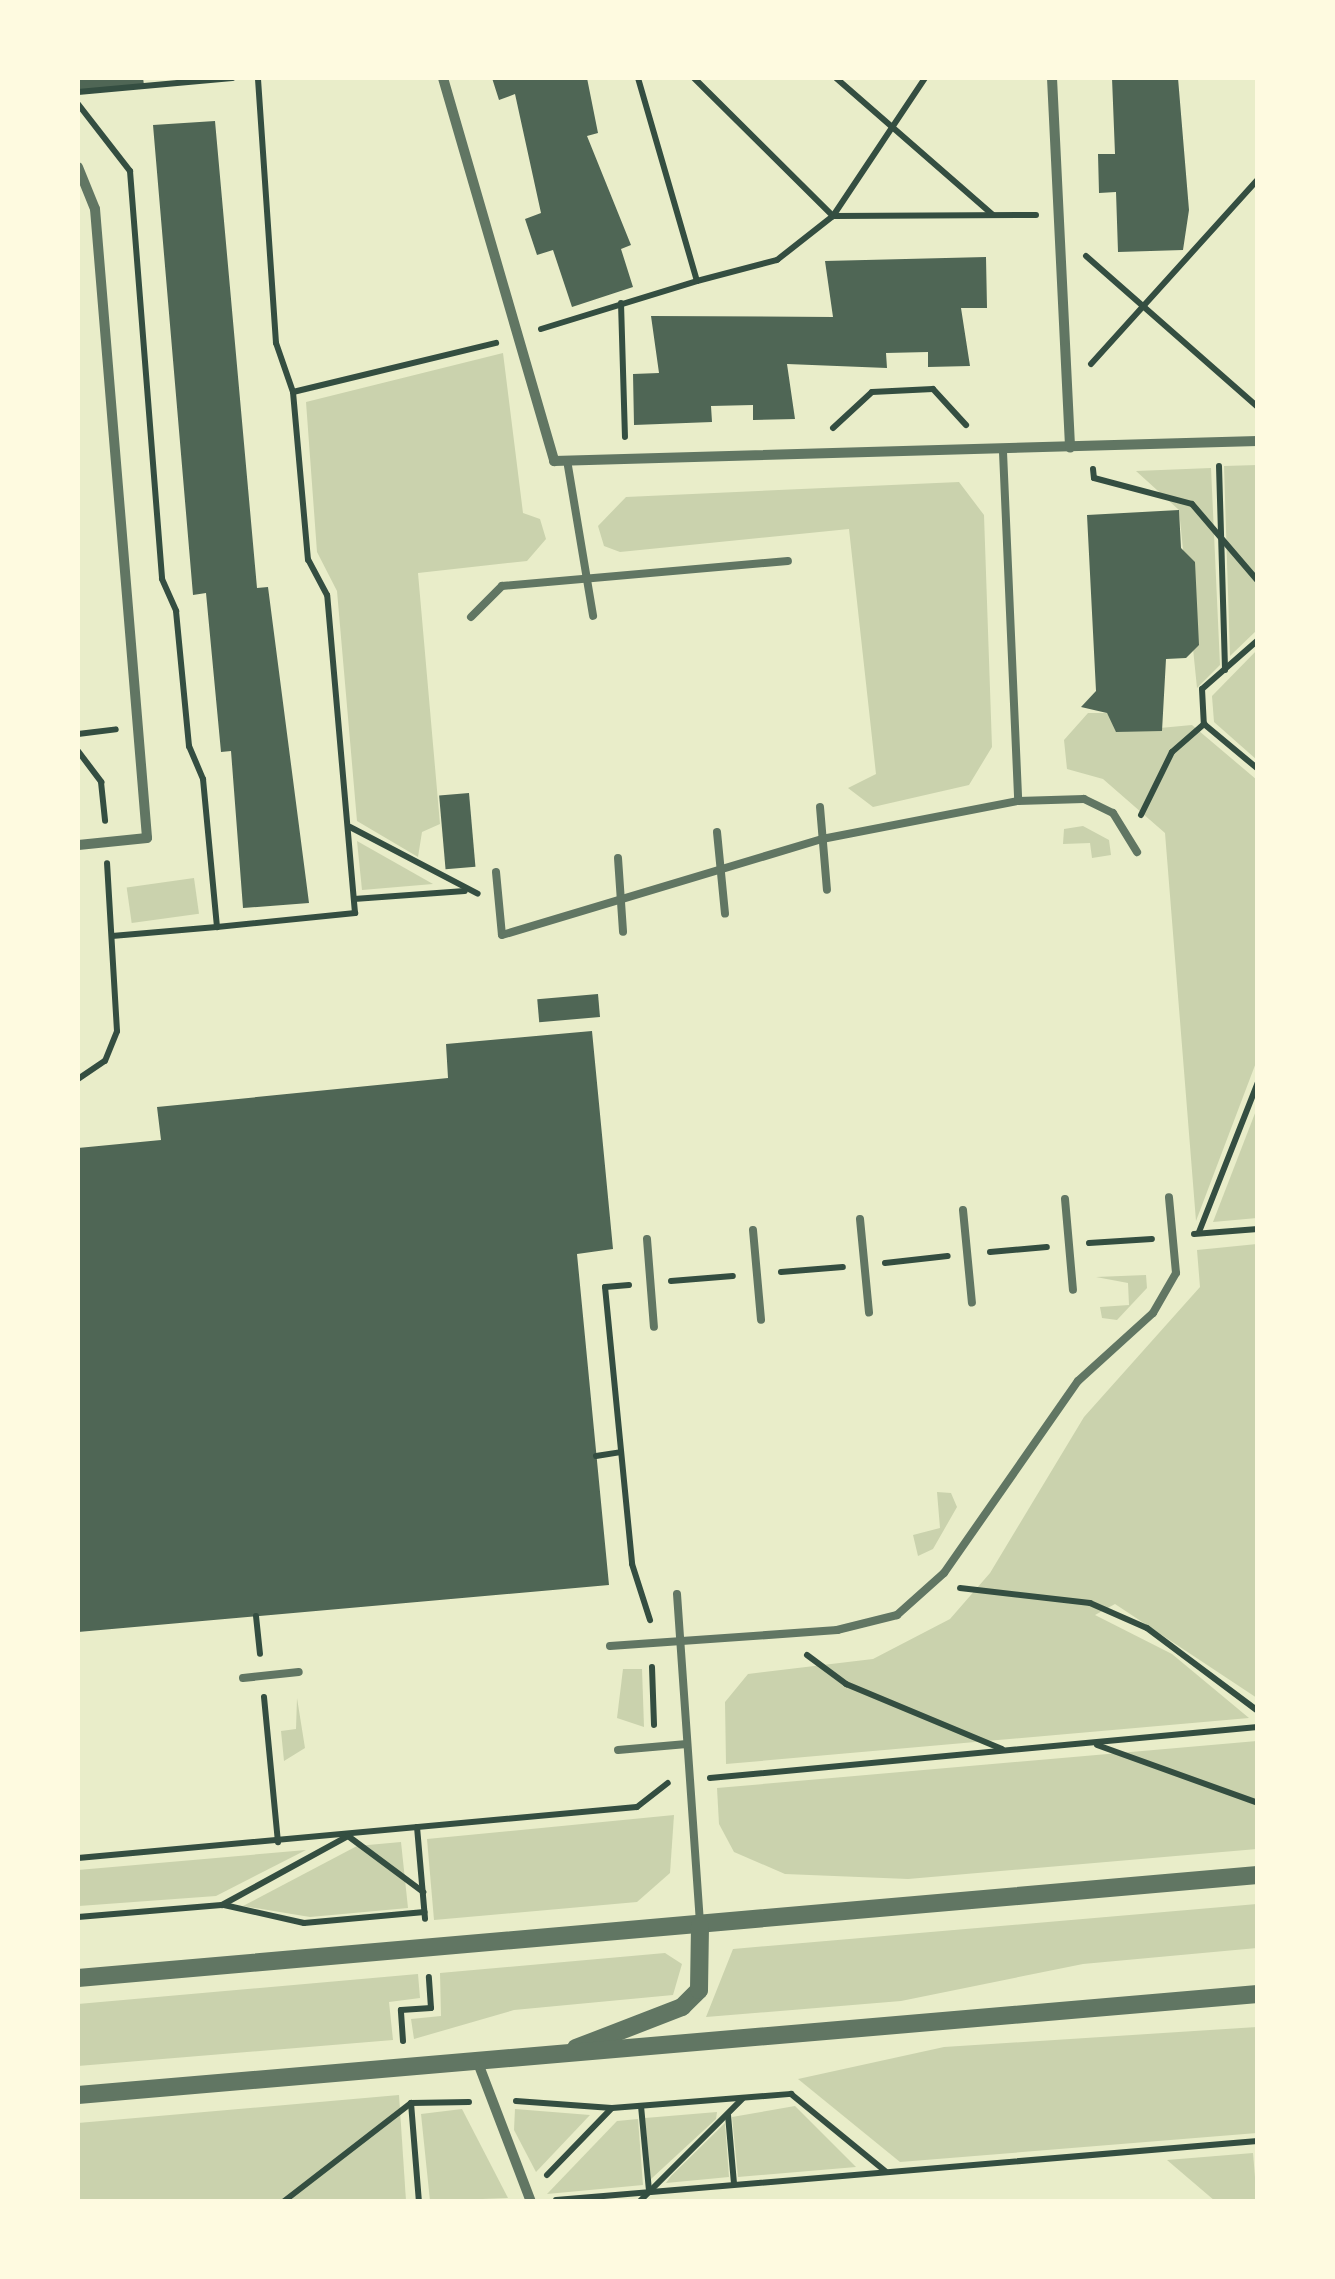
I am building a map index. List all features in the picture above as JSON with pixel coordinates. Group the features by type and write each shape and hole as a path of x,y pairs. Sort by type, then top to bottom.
{"street":[{"path":"443,78 544,444 568,466 1258,441"},
{"path":"1052,78 1070,448"},
{"path":"78,168 95,208 147,838 78,845"},
{"path":"78,1978 1258,1876"},
{"path":"552,2056 682,2007 699,1990 700,1926"},
{"path":"78,2095 1258,1994"},
{"path":"478,2063 486,2102 534,2196"}],"lane":[{"path":"1004,452 1018,801"},
{"path":"568,466 592,616"},
{"path":"471,617 502,586 788,561"},
{"path":"496,872 502,935 822,840 1018,801 1084,800 1134,835 1138,852"},
{"path":"820,807 827,890"},
{"path":"717,832 725,914"},
{"path":"618,858 624,932"},
{"path":"610,1646 786,1634 897,1615 944,1573 1078,1381 1152,1314 1176,1273 1170,1198"},
{"path":"1065,1199 1073,1290"},
{"path":"964,1210 972,1303"},
{"path":"860,1219 869,1313"},
{"path":"753,1230 761,1320"},
{"path":"647,1239 654,1328"},
{"path":"677,1594 700,1926"},
{"path":"243,1678 299,1672"},
{"path":"618,1750 686,1744"}],"path":[{"path":"78,92 232,78"},
{"path":"112,936 355,913 327,595 308,560 293,392 276,342 258,78"},
{"path":"638,78 698,281"},
{"path":"694,78 833,216 1036,214 1037,232"},
{"path":"836,78 891,134 994,216"},
{"path":"293,392 517,338 621,303 777,260 833,216 926,78"},
{"path":"78,104 130,171 162,579 176,611 189,746 203,780 216,927"},
{"path":"1087,367 1146,310 1258,180"},
{"path":"1082,234 1084,272"},
{"path":"1083,254 1258,407"},
{"path":"621,303 625,446"},
{"path":"534,312 542,340"},
{"path":"1086,348 1087,381"},
{"path":"824,435 872,392 934,389 969,430"},
{"path":"1218,442 1225,670"},
{"path":"610,446 643,446"},
{"path":"1092,447 1094,478 1192,504 1258,582"},
{"path":"1258,640 1202,689 1204,724 1258,769"},
{"path":"1134,835 1172,752 1204,724"},
{"path":"78,734 138,726"},
{"path":"78,751 101,782 117,1030 105,1061 78,1078"},
{"path":"350,827 466,891 498,899"},
{"path":"354,900 466,891"},
{"path":"1198,1234 1258,1082"},
{"path":"658,1784 651,1644 621,1452 605,1287 1258,1229"},
{"path":"596,1456 621,1452"},
{"path":"944,1573 966,1593 1090,1603 1162,1638 1258,1712"},
{"path":"256,1616 278,1842"},
{"path":"786,1634 846,1684 1003,1749"},
{"path":"1096,1744 1258,1804"},
{"path":"417,1828 431,2008 401,2010 419,2202"},
{"path":"222,1905 348,1836 422,1892"},
{"path":"78,1917 222,1905 304,1923 424,1912"},
{"path":"284,2202 411,2102 612,2108 791,2094 886,2172"},
{"path":"638,2202 744,2098"},
{"path":"640,2106 649,2191"},
{"path":"534,2196 612,2108"},
{"path":"728,2114 734,2183"},
{"path":"542,2202 1258,2141"}],"green space":[{"path":"503,353 523,513 540,519 546,539 527,561 418,573 440,824 422,832 418,857 357,821 337,591 317,552 306,402"},
{"path":"1258,465 1257,630 1230,656 1224,466"},
{"path":"1211,468 1220,665 1197,688 1179,510 1136,471"},
{"path":"959,482 984,515 992,747 969,785 873,807 848,788 876,774 849,529 620,552 604,546 598,526 626,497"},
{"path":"1257,650 1257,760 1214,722 1212,696"},
{"path":"1088,713 1107,713 1117,732 1192,725 1257,780 1257,1060 1196,1221 1165,833 1103,779 1067,769 1064,740"},
{"path":"1083,826 1109,840 1111,855 1092,858 1090,843 1063,844 1064,829"},
{"path":"357,841 433,884 362,890"},
{"path":"194,878 199,914 132,923 127,887"},
{"path":"1257,1108 1257,1218 1213,1222"},
{"path":"1257,1244 1257,1698 1115,1604 1095,1615 1172,1654 1249,1718 726,1764 725,1702 748,1674 873,1659 950,1619 990,1573 1084,1417 1200,1287 1197,1250"},
{"path":"1146,1275 1147,1288 1117,1320 1102,1318 1100,1307 1129,1305 1128,1283 1096,1277"},
{"path":"937,1492 951,1493 957,1507 933,1549 918,1556 913,1535 940,1528"},
{"path":"623,1669 642,1669 644,1727 617,1718"},
{"path":"297,1698 305,1748 284,1761 281,1731 296,1729"},
{"path":"1257,1741 1257,1849 908,1879 785,1874 734,1852 719,1824 717,1788"},
{"path":"674,1815 670,1873 637,1902 434,1920 427,1839"},
{"path":"401,1842 408,1908 310,1917 243,1906 357,1846"},
{"path":"306,1850 216,1896 79,1906 78,1870"},
{"path":"1257,1904 1257,1948 1083,1964 901,2001 706,2017 733,1949"},
{"path":"665,1953 682,1964 673,1995 514,2010 414,2039 411,2019 441,2016 440,1973"},
{"path":"418,1974 420,1998 389,2002 393,2040 78,2066 78,2004"},
{"path":"1257,2027 1257,2133 900,2162 798,2079 944,2047"},
{"path":"399,2095 406,2201 78,2202 78,2123"},
{"path":"795,2106 856,2167 738,2177 732,2117"},
{"path":"462,2109 508,2198 430,2201 421,2114"},
{"path":"515,2109 590,2115 536,2172 514,2130"},
{"path":"717,2112 716,2119 651,2179 645,2118"},
{"path":"638,2119 643,2185 547,2194 617,2121"},
{"path":"725,2123 729,2177 666,2183 671,2176"},
{"path":"1253,2153 1257,2201 1215,2201 1167,2160"}],"building":[{"path":"79,78 143,78 144,85 80,91"},
{"path":"492,78 587,78 598,133 587,136 631,245 621,249 633,287 572,307 553,250 537,255 525,219 541,213 515,94 499,100"},
{"path":"1112,78 1178,78 1189,210 1183,250 1118,252 1116,192 1099,193 1098,154 1115,154"},
{"path":"215,121 257,588 268,587 309,903 243,908 231,751 221,752 206,593 193,595 153,125"},
{"path":"986,257 987,308 961,308 970,366 928,367 928,352 886,353 887,368 787,364 795,419 753,420 753,405 711,406 712,422 634,425 633,374 659,373 651,316 833,317 825,261"},
{"path":"1179,510 1181,548 1195,562 1199,645 1186,658 1166,659 1162,731 1116,732 1107,713 1081,707 1096,691 1087,515"},
{"path":"469,793 475,867 446,869 439,796"},
{"path":"598,994 600,1017 539,1022 537,999"},
{"path":"592,1031 613,1249 577,1254 609,1585 78,1632 78,1148 161,1140 157,1107 448,1078 446,1044"}]}
